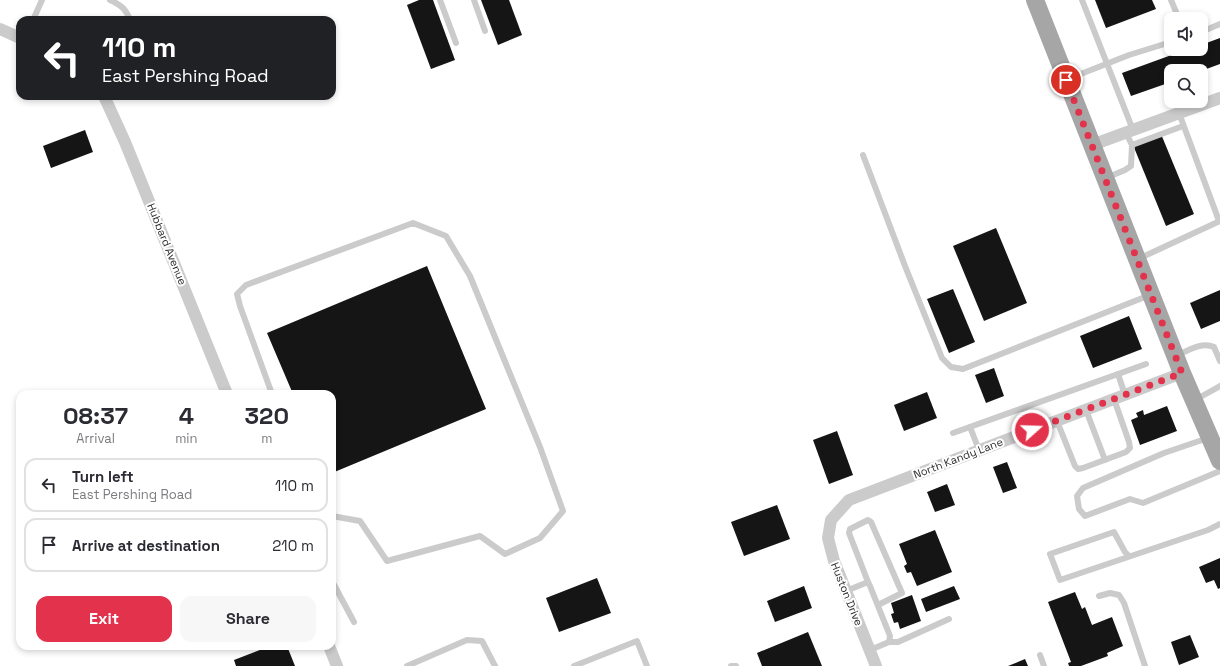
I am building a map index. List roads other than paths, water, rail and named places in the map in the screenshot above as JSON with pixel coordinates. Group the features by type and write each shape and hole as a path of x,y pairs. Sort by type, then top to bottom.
{"main road":[{"path":"1035,0 1175,356 1220,461"}],"street":[{"path":"0,29 16,36"},
{"path":"1092,145 1220,98"},
{"name":"Hubbard Avenue","path":"108,100 225,390"},
{"name":"North Kandy Lane","path":"831,520 849,500 1182,373"},
{"name":"Huston Drive","path":"831,520 828,538 829,547 876,666"},
{"path":"331,650 337,666"}],"lane":[{"path":"35,16 42,0"},
{"path":"110,0 121,5 128,16"},
{"path":"440,0 456,43"},
{"path":"474,0 485,31"},
{"path":"1082,0 1107,64 1129,131 1132,145 1131,166 1105,179"},
{"path":"1171,0 1176,12"},
{"path":"1208,29 1220,24"},
{"path":"1066,80 1129,55 1164,44"},
{"path":"1137,259 1220,221 1179,113"},
{"path":"1132,145 1183,126"},
{"path":"863,154 905,266 942,358 951,367 963,369 1151,294"},
{"path":"271,390 237,294 246,286 413,223 446,236 470,276 540,447 563,511 540,538 505,554 480,536 387,562 360,521 336,517"},
{"path":"1175,356 1209,344 1214,347 1220,361"},
{"path":"953,433 1146,364"},
{"path":"1057,421 1075,466 1078,469 1126,452 1130,448 1120,397 1118,374"},
{"path":"1194,401 1220,386"},
{"path":"1024,408 1032,430"},
{"path":"1086,410 1105,460"},
{"path":"970,427 979,450"},
{"path":"1210,438 1164,453 1083,488 1077,496 1079,509 1085,516 1130,499 1143,503 1220,471"},
{"path":"878,605 902,593 871,522 868,520 850,529 849,533 890,636 889,642"},
{"path":"1129,556 1125,552 1114,532 1050,554 1060,580 1208,530 1220,524"},
{"path":"846,591 868,582"},
{"path":"336,588 354,622"},
{"path":"1099,596 1110,593 1119,595 1124,603 1142,665"},
{"path":"870,650 889,642 898,642 948,619"},
{"path":"407,666 467,640 482,641 495,666"},
{"path":"574,666 637,641 647,666"},
{"path":"1040,655 1044,666"},
{"path":"731,666 736,666"}]}
